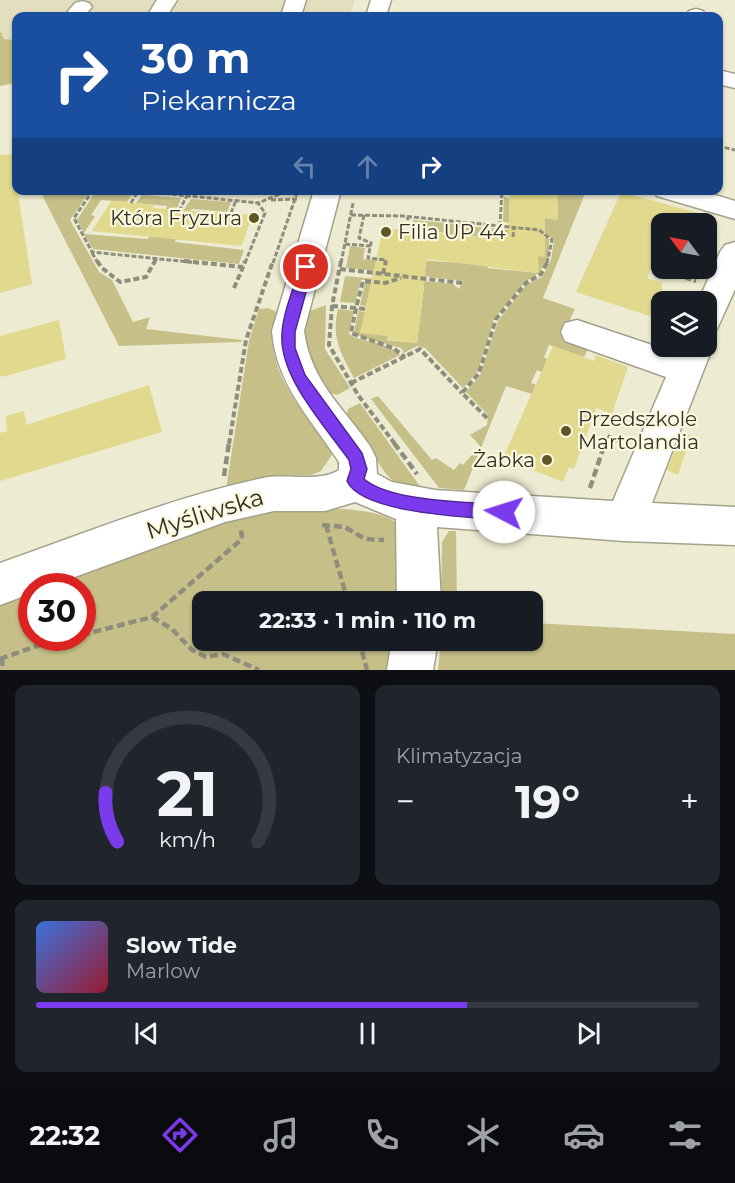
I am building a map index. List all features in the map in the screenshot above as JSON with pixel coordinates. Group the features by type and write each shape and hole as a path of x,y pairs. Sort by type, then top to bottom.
{"street":[{"path":"329,506 359,469 357,458 298,377 288,348 288,332 341,195"},
{"path":"697,195 728,200"},
{"path":"717,295 735,252"},
{"path":"577,332 691,358 624,522"},
{"name":"Myśliwska","path":"0,584 237,517 274,492 329,506 366,491 419,510 735,526"},
{"path":"419,510 419,591"},
{"path":"410,670 413,651"}],"path":[{"path":"90,195 74,218 102,268 120,282 146,277 157,258"},
{"path":"131,203 136,195"},
{"path":"178,195 258,203 291,198"},
{"path":"258,203 278,195"},
{"path":"96,632 152,618 242,539 237,517 222,486 246,340 296,195"},
{"path":"329,506 345,528 365,539 419,510 328,345 332,306 351,215 341,195"},
{"path":"500,226 502,195"},
{"path":"180,211 188,196"},
{"path":"231,213 236,200"},
{"path":"234,288 265,213 258,203"},
{"path":"351,215 408,217 539,230 552,240 550,258 541,274 526,283 496,320 479,373 462,393"},
{"path":"364,215 359,238 371,243 368,258 386,260 383,274"},
{"path":"406,226 408,217"},
{"path":"458,235 460,222"},
{"path":"513,237 514,227"},
{"path":"345,244 370,246"},
{"path":"92,252 243,267"},
{"path":"340,269 462,283"},
{"path":"404,276 385,283 363,281 351,333 360,339 399,350 405,357"},
{"path":"332,306 365,309"},
{"path":"351,383 420,349 487,417"},
{"path":"589,491 607,436 625,443 627,436"},
{"path":"329,506 346,591"},
{"path":"152,618 172,629 192,650 206,657 223,654 259,670"},
{"path":"3,670 1,659 23,651"},
{"path":"362,651 367,670"}],"shaded area":[{"path":"0,0 355,0 350,12 12,12 12,40 3,39 0,30"},
{"path":"0,30 4,39 12,40 12,84 0,86"},
{"path":"42,195 87,195 70,220 99,272 112,280 133,322 150,317 146,329 242,340 241,342 119,346"},
{"path":"93,195 132,195 127,202 101,200 91,215 95,216 84,233 77,220"},
{"path":"142,195 181,199 176,210 166,209 167,206 136,203"},
{"path":"557,195 584,195 543,298 575,309 562,337 589,347 584,357 549,345 544,357 547,359 542,372 537,370 531,383 536,385 532,394 506,386 464,490 439,488 371,399 378,396 432,460 436,458 454,470 460,463 463,465 480,446 470,435 487,425 488,415 466,392 480,375 498,321 527,284 542,277 551,260 554,240 545,233 544,226 503,222 504,197 510,198 509,212 558,220"},
{"path":"191,199 231,203 227,212 192,209 183,211"},
{"path":"413,220 457,224 456,235 412,227"},
{"path":"465,226 510,230 509,236 489,238 464,235"},
{"path":"539,232 549,239 549,257 539,273 525,282 494,319 478,371 463,388 425,348 417,346 404,353 401,348 363,338 354,333 358,311 365,312 387,336 387,340 417,343 424,287 397,284 371,285 366,306 360,305 365,283 386,284 402,279 453,284 459,289 463,281 390,272 392,258 487,265 488,268 538,273 538,256 545,256 545,240 519,237"},
{"path":"84,234 148,239 150,235 176,238 175,242 244,250 239,264 93,249"},
{"path":"350,246 365,248 363,259 381,261 378,271 346,268"},
{"path":"345,276 388,280 361,280 355,303 340,302"},
{"path":"326,305 325,349 350,388 337,395 328,392 308,355 306,346 307,312"},
{"path":"268,308 277,312 273,333 274,352 279,369 295,401 330,448 332,455 321,471 311,475 267,476 226,489 249,341 259,309"},
{"path":"338,309 354,311 349,334 389,347 400,355 354,378 338,345 336,319"},
{"path":"360,403 424,492 396,484 346,418 348,409"},
{"path":"317,507 372,513 393,520 401,526 403,591 192,591 192,651 399,651 395,670 0,670 0,599 18,592 18,651 96,651 96,573 70,573 236,513"},
{"path":"449,531 456,531 457,591 441,591 442,542"},
{"path":"543,624 735,634 735,670 438,670 440,651 543,651"}],"building":[{"path":"12,154 12,195 18,195 32,284 0,293 0,155"},
{"path":"510,195 557,195 558,220 545,218 545,257 538,256 539,273 427,259 417,343 360,333 383,228 489,238 489,234 508,236"},
{"path":"620,195 632,195 698,213 651,213 651,267 647,278 662,283 662,291 651,291 651,316 576,292"},
{"path":"111,201 154,205 153,208 253,215 241,246 92,231"},
{"path":"59,320 66,359 2,377 0,375 0,336"},
{"path":"553,346 594,361 596,355 628,367 612,414 596,408 574,469 569,467 563,482 503,458"},
{"path":"149,385 162,432 0,481 0,433 7,431 6,416 24,411 26,425"},
{"path":"682,432 691,436 678,475 667,470"}],"place":[{"name":"Która Fryzura","path":"254,218"},
{"name":"Filia UP 44","path":"386,232"},
{"name":"Przedszkole Martolandia","path":"566,431"},
{"name":"Żabka","path":"547,460"}],"route":[{"path":"306,267 288,332 288,348 298,377 347,441 357,458 359,469 355,481 366,491 416,505 504,512"}]}
